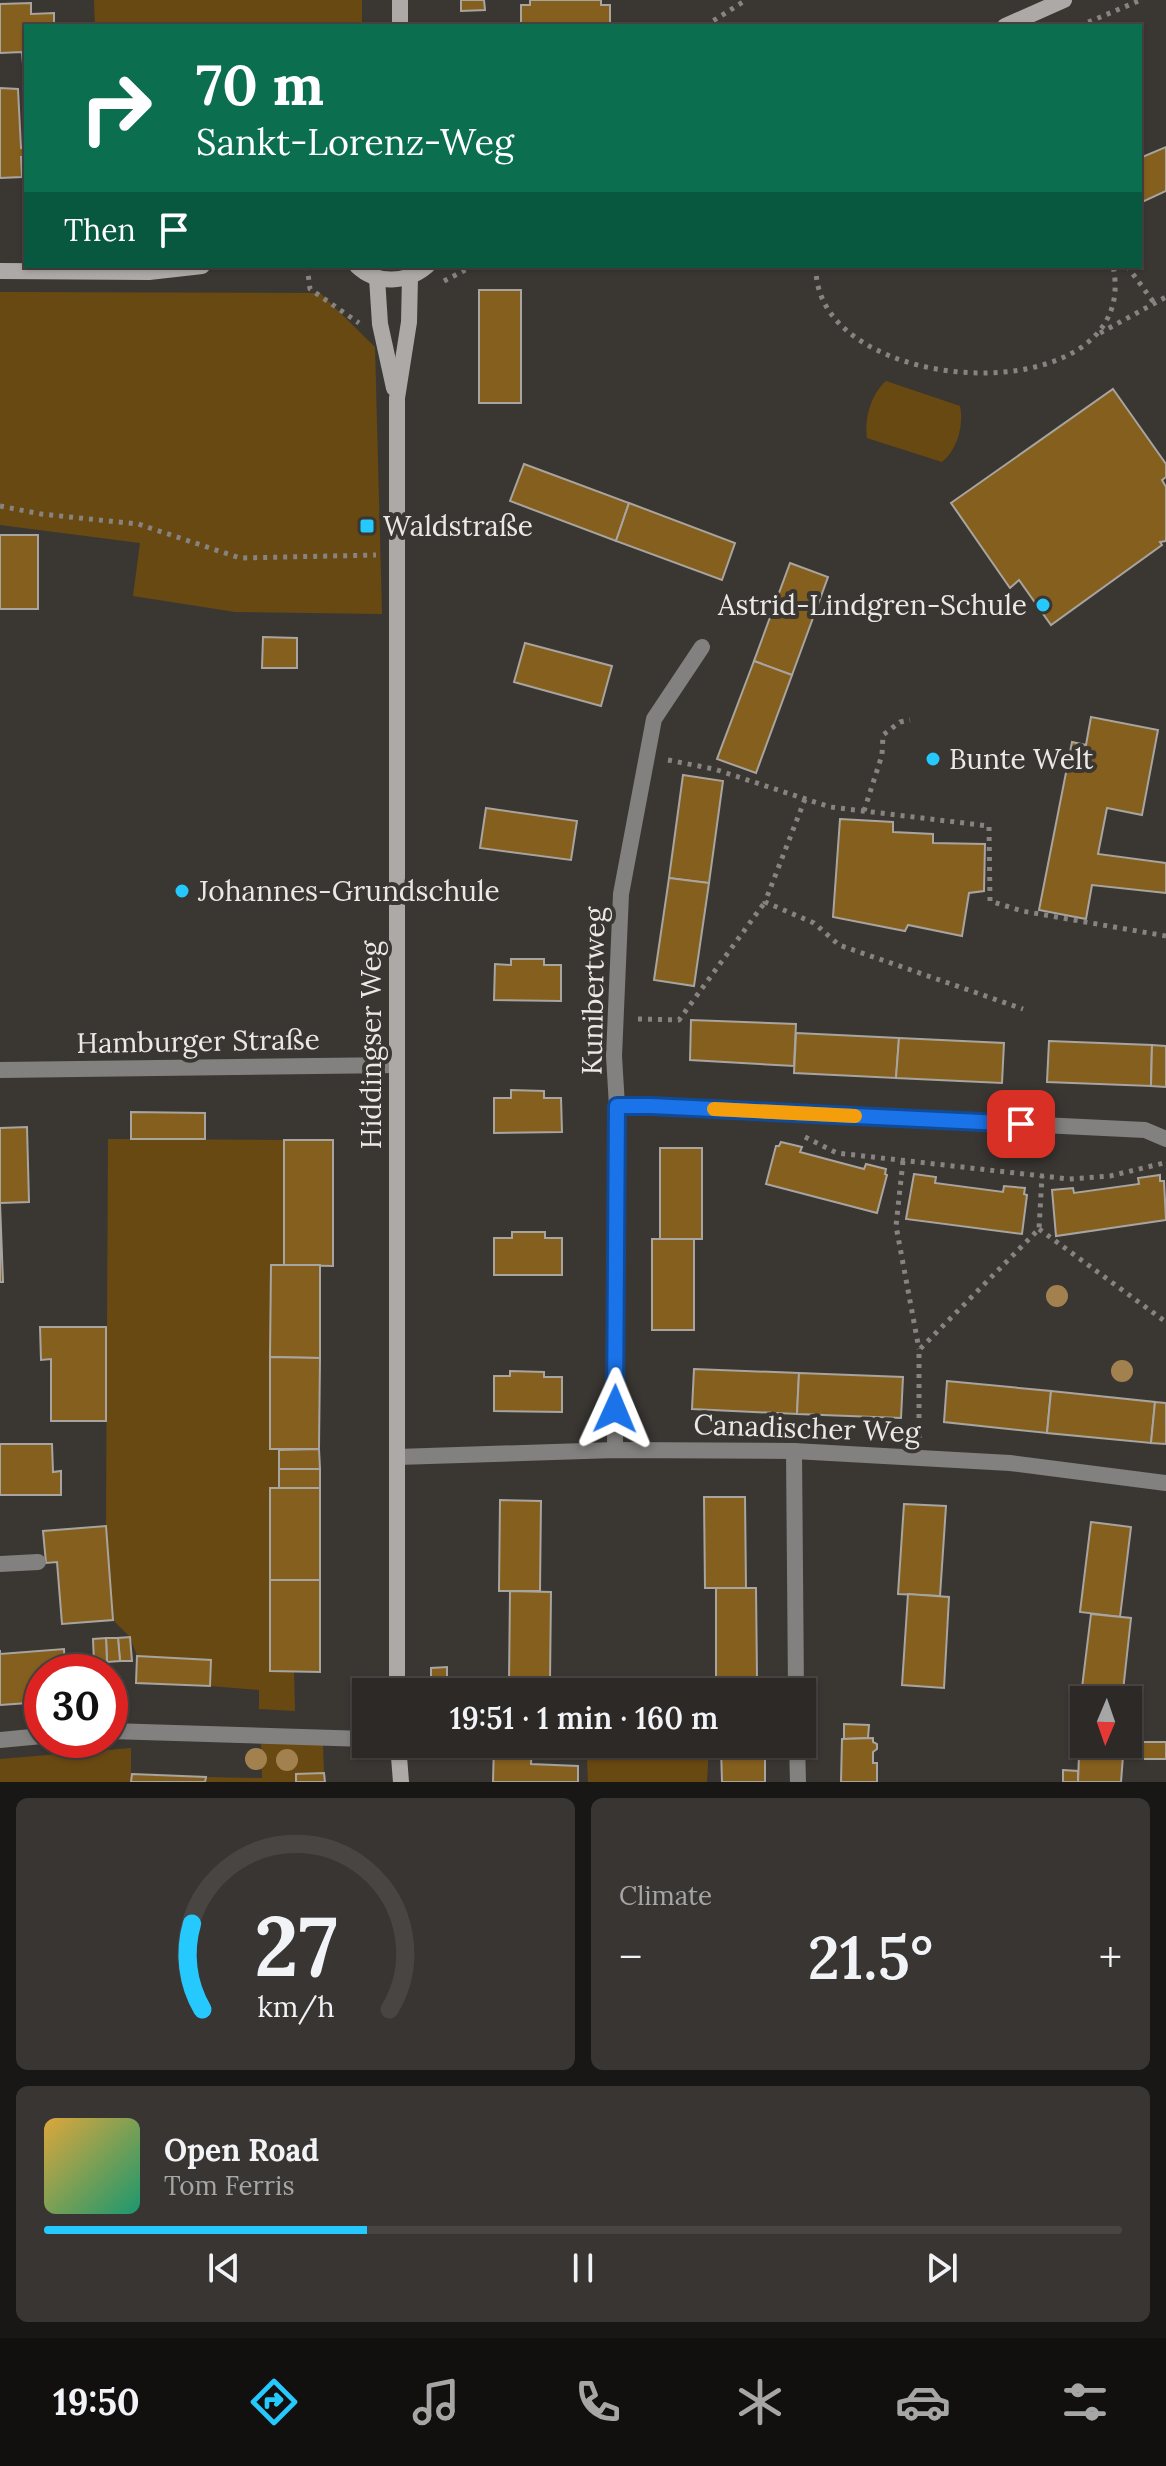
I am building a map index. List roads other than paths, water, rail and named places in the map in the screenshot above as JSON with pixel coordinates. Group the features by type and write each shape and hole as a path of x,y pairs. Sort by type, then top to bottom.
{"main road":[{"path":"400,0 400,24"},
{"path":"1010,24 1064,0"},
{"path":"0,271 149,272 184,268"},
{"path":"360,268 377,278 394,280 410,277 424,268"},
{"name":"Hiddingser Weg","path":"397,1678 397,398 409,322 410,277"},
{"name":"Hiddingser Weg","path":"377,278 380,324 397,398"},
{"path":"399,1758 401,1782"}],"street":[{"name":"Kunibertweg","path":"615,1450 616,1018 621,894 654,719 702,647"},
{"name":"Hamburger Straße","path":"0,1070 397,1065"},
{"path":"617,1106 1145,1130 1166,1139"},
{"name":"Canadischer Weg","path":"397,1457 615,1450 794,1451 1010,1463 1166,1483"},
{"path":"794,1451 796,1678"},
{"path":"0,1564 38,1562"},
{"path":"128,1732 352,1739"},
{"path":"0,1740 24,1738"},
{"path":"797,1758 798,1782"}],"place":[{"name":"Waldstraße","path":"367,526"},
{"name":"Astrid-Lindgren-Schule","path":"1043,605"},
{"name":"Bunte Welt","path":"933,759"},
{"name":"Johannes-Grundschule","path":"182,891"}]}
